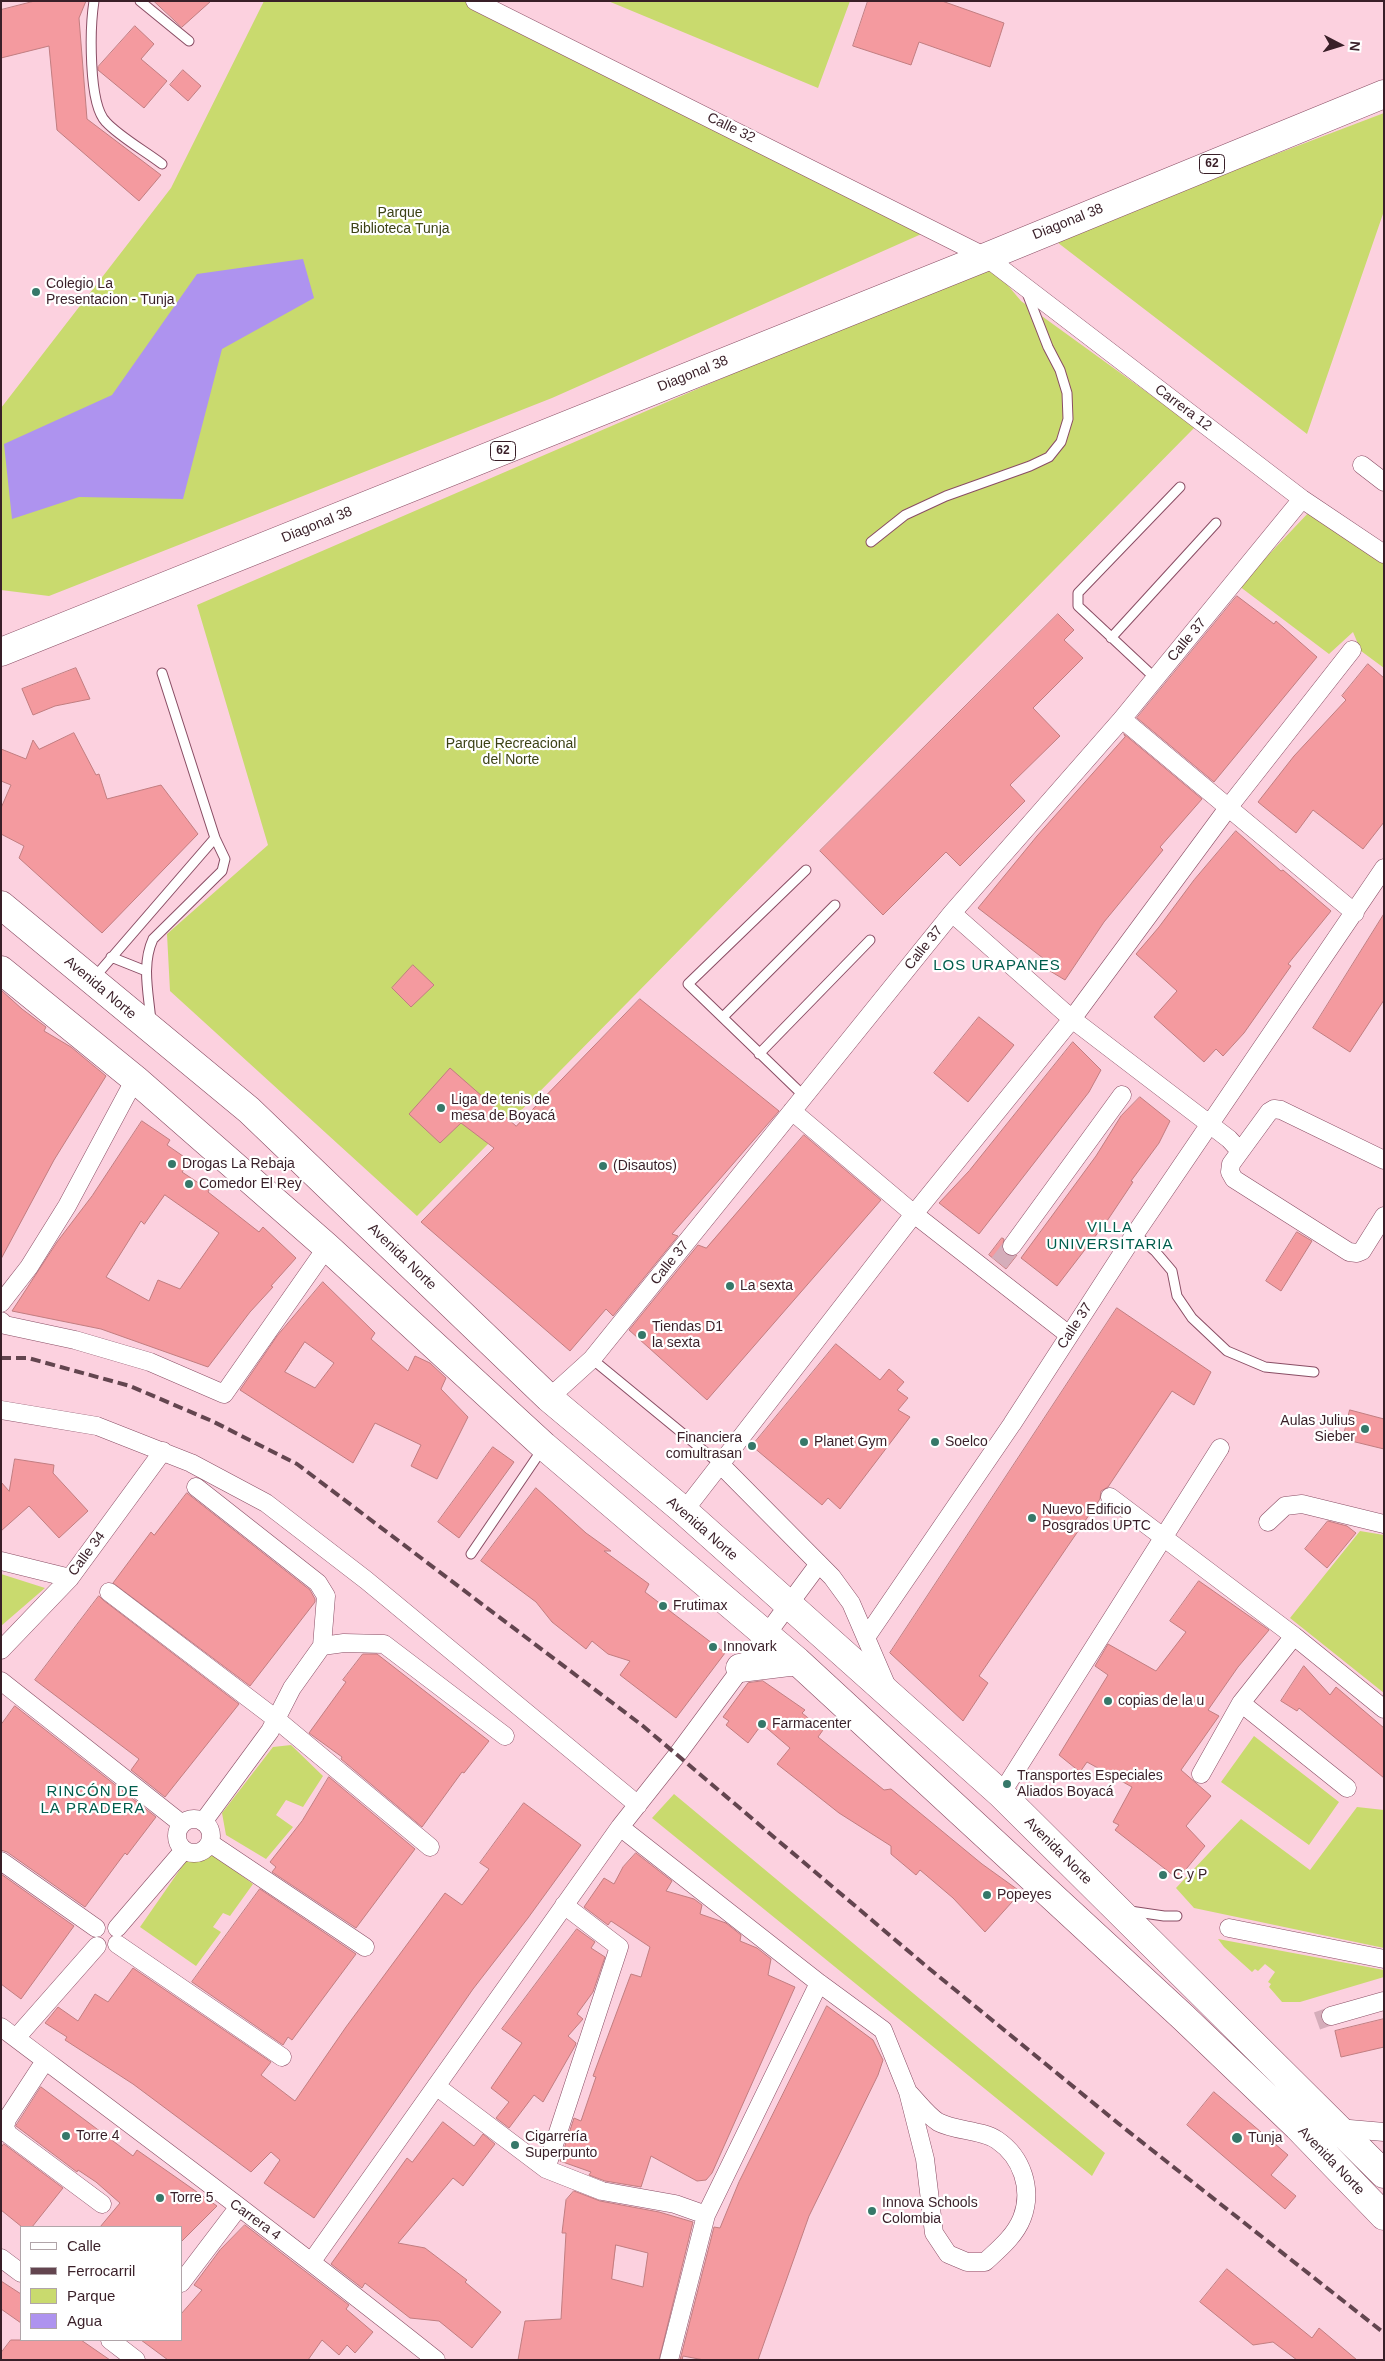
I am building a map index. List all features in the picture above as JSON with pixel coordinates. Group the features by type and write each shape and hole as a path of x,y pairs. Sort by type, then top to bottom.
{"main road":[{"name":"Diagonal 38","path":"1,652 1384,94"},
{"name":"Avenida Norte","path":"1,905 249,1110 549,1398 684,1512 1001,1794 1384,2174"},
{"name":"Avenida Norte","path":"1,970 135,1079 327,1247 544,1446 797,1661 1183,2017 1298,2127 1384,2216"},
{"path":"740,1668 797,1661"}],"street":[{"name":"Calle 32","path":"475,1 995,252"},
{"name":"Carrera 12","path":"995,252 1025,288 1302,499 1384,554"},
{"path":"1362,465 1384,482"},
{"name":"Calle 37","path":"549,1398 592,1359 952,913 1122,718 1302,499"},
{"path":"684,1512 914,1214 1072,1019 1228,808 1352,650"},
{"path":"1122,718 1355,913"},
{"name":"Calle 37","path":"866,1636 1006,1432 1135,1234 1384,868"},
{"path":"952,913 1072,1019 1229,1139 1240,1151"},
{"path":"2,1300 28,1267 67,1206 135,1079"},
{"path":"1012,1246 1122,1095"},
{"path":"1384,1160 1281,1110 1274,1109 1269,1112 1240,1151 1231,1164 1230,1172 1234,1179 1349,1252 1362,1251 1384,1216"},
{"path":"792,1111 914,1214 995,1268 1069,1335"},
{"path":"1,1321 5,1325 75,1340 150,1362 224,1394 327,1247"},
{"path":"1,1410 97,1426 191,1463 266,1503 366,1580 638,1805"},
{"path":"1001,1794 1220,1448"},
{"name":"Calle 34","path":"1,1650 70,1578 163,1451"},
{"path":"721,1466 832,1577 851,1603 890,1694"},
{"path":"196,1487 318,1583 326,1596 322,1646 292,1688 270,1731 203,1822"},
{"path":"1110,1497 1294,1636 1384,1709"},
{"path":"1268,1522 1286,1506 1302,1504 1384,1524"},
{"path":"1,1561 70,1578"},
{"path":"312,2261 620,1827 677,1755 818,1565"},
{"path":"110,1592 276,1719 430,1847"},
{"path":"1201,1774 1241,1703 1294,1636"},
{"path":"322,1646 344,1643 384,1644 505,1736"},
{"path":"1,1681 182,1824"},
{"path":"1241,1703 1347,1788"},
{"path":"188,1820 203,1822 209,1828 211,1835 210,1843 198,1853 184,1850 179,1845 177,1838 178,1830 182,1824 188,1820"},
{"path":"620,1827 819,1983 883,2030 908,2092 926,2159 934,2233 948,2254 967,2262 985,2262 1007,2242 1022,2218 1026,2191 1024,2173 1015,2157 996,2139 937,2122 908,2092"},
{"path":"210,1843 365,1947"},
{"path":"1,1862 96,1937 107,1950 184,1850"},
{"path":"546,2169 619,1947 564,1905"},
{"path":"16,2038 106,1923 118,1936 282,2057"},
{"path":"1229,1928 1384,1959"},
{"path":"669,2360 706,2215 819,1983"},
{"path":"1331,2016 1384,2002"},
{"name":"Carrera 4","path":"1,2027 238,2208 312,2261 436,2360"},
{"path":"45,2061 7,2119 5,2127 8,2134 102,2204"},
{"path":"436,2086 546,2169 602,2191 675,2204 706,2215"},
{"path":"1338,2128 1384,2132"},
{"path":"182,2282 238,2208"},
{"path":"1,2258 20,2272"},
{"path":"112,2341 131,2353"}],"lane":[{"path":"94,1 91,22 94,91 99,113 106,122 162,164"},
{"path":"140,1 189,40"},
{"path":"871,542 905,515 946,496 1030,466 1049,457 1061,442 1068,419 1067,393 1060,370 1048,347 1025,288"},
{"path":"1155,678 1078,606 1078,593 1180,487"},
{"path":"1111,638 1216,523"},
{"path":"152,1030 146,971 148,950 153,939 222,871 224,859 215,838 162,673"},
{"path":"92,980 215,838"},
{"path":"805,1097 688,984 806,870"},
{"path":"723,1017 835,905"},
{"path":"759,1054 870,940"},
{"path":"110,957 146,971"},
{"path":"1135,1234 1155,1251 1172,1271 1177,1296 1192,1318 1227,1351 1266,1367 1314,1372"},
{"path":"592,1359 721,1466"},
{"path":"471,1554 544,1446"},
{"path":"1115,1909 1177,1916"}],"green space":[{"name":"Parque Biblioteca Tunja","path":"264,1 476,1 935,228 552,398 49,596 1,590 1,408 171,188"},
{"path":"608,1 850,1 818,88"},
{"path":"1384,113 1384,211 1307,434 1053,239"},
{"name":"Parque Recreacional del Norte","path":"989,263 1021,301 1195,427 417,1216 170,991 167,934 268,845 197,605"},
{"path":"1311,510 1384,556 1384,668 1361,651 1353,632 1329,654 1239,586"},
{"path":"1360,1531 1384,1535 1384,1693 1290,1618"},
{"path":"1,1574 45,1588 1,1626"},
{"path":"1254,1736 1339,1802 1309,1845 1221,1782"},
{"path":"291,1745 323,1776 303,1807 286,1800 276,1815 293,1827 266,1859 226,1835 222,1813 273,1747"},
{"path":"674,1794 1105,2153 1092,2176 652,1818"},
{"path":"1357,1807 1384,1810 1384,1948 1194,1908 1176,1888 1241,1819 1310,1870"},
{"path":"214,1855 253,1884 230,1916 223,1913 213,1927 221,1932 196,1966 140,1927 188,1858"},
{"path":"1218,1939 1384,1970 1384,1977 1300,2002 1282,2002 1269,1987 1271,1984 1268,1982 1275,1972 1265,1964 1258,1971 1255,1969 1252,1972 1224,1947"}],"water":[{"path":"303,259 314,298 222,349 183,499 79,497 12,519 4,444 112,395 197,274"}],"building":[{"path":"35,1 86,1 79,18 87,119 161,175 139,201 57,130 49,46 1,58 1,10"},
{"path":"154,1 211,1 182,27"},
{"path":"868,1 942,1 1004,23 990,67 919,42 911,65 853,46"},
{"path":"135,26 154,44 141,59 167,81 144,108 98,70 98,67"},
{"path":"183,70 201,86 188,101 170,85"},
{"path":"1237,596 1274,624 1276,621 1317,657 1214,782 1137,718"},
{"path":"1058,614 1074,630 1064,640 1083,658 1033,708 1060,736 1010,785 1025,801 960,866 946,852 883,915 820,851"},
{"path":"1368,664 1384,678 1384,822 1363,849 1313,810 1296,833 1258,802 1294,756 1346,700 1342,696"},
{"path":"76,668 90,699 55,706 33,715 22,689"},
{"path":"74,733 96,775 99,774 107,799 161,785 198,834 102,933 19,858 24,846 1,834 1,808 11,785 1,781 1,749 26,759 33,740 39,749"},
{"path":"1124,734 1202,799 1160,847 1163,850 1104,922 1065,980 1045,968 1048,962 978,908 1037,836 1125,737"},
{"path":"1236,831 1281,871 1283,870 1331,911 1288,964 1291,966 1244,1033 1223,1056 1216,1049 1204,1062 1154,1017 1177,991 1136,954 1194,880"},
{"path":"1384,914 1384,1000 1350,1052 1313,1028"},
{"path":"413,965 434,985 411,1007 392,988"},
{"path":"1,990 46,1027 44,1031 71,1047 106,1076 54,1160 1,1259"},
{"name":"(Disautos)","path":"640,999 779,1111 672,1234 678,1236 613,1316 606,1309 570,1351 421,1222 494,1148 461,1123 440,1143 409,1114 450,1068 516,1126"},
{"path":"979,1017 1014,1045 968,1102 934,1073"},
{"path":"1073,1042 1101,1070 1089,1092 979,1234 939,1203 969,1171"},
{"path":"1140,1097 1170,1121 1159,1143 1131,1181 1133,1182 1107,1221 1057,1286 1021,1258 1096,1156 1121,1116"},
{"path":"142,1121 170,1140 167,1145 190,1161 182,1172 209,1190 208,1192 259,1232 263,1227 296,1258 250,1312 208,1367 101,1329 12,1311 57,1242 92,1196","holes":["165,1195 219,1233 180,1289 158,1280 149,1301 106,1277 141,1221 144,1224"]},
{"name":"La sexta","path":"804,1135 881,1200 707,1400 629,1330 698,1245 706,1248"},
{"path":"1297,1232 1312,1241 1281,1291 1266,1281"},
{"path":"1002,1238 1004,1239 1002,1250 1005,1254 1011,1257 1017,1255 1006,1269 989,1255"},
{"path":"323,1282 375,1333 371,1339 408,1371 415,1356 430,1363 446,1378 441,1389 468,1417 437,1479 411,1466 421,1445 375,1423 353,1463 240,1390 277,1336","holes":["305,1342 334,1363 315,1388 285,1372"]},
{"name":"Nuevo Edificio Posgrados UPTC","path":"1117,1308 1211,1372 1194,1405 1172,1391 1108,1487 1101,1491 1100,1499 979,1676 988,1683 963,1721 890,1653"},
{"path":"836,1344 880,1380 889,1369 904,1382 897,1390 908,1398 898,1410 910,1417 840,1509 828,1498 822,1505 752,1446"},
{"name":"Aulas Julius Sieber","path":"1350,1410 1384,1419 1384,1449 1343,1439"},
{"path":"493,1447 514,1462 459,1538 438,1522"},
{"path":"15,1459 54,1465 53,1473 88,1511 59,1538 29,1506 1,1531 1,1482 9,1491"},
{"path":"536,1488 586,1533 611,1551 604,1551 649,1584 645,1592 725,1653 676,1718 620,1675 630,1661 608,1654 592,1641 586,1649 552,1622 536,1602 481,1561"},
{"path":"187,1493 310,1590 315,1599 315,1602 250,1686 113,1583 151,1532 154,1535"},
{"path":"1328,1521 1347,1526 1356,1533 1327,1568 1305,1549"},
{"path":"1199,1581 1269,1630 1238,1667 1208,1710 1219,1716 1181,1770 1211,1796 1186,1826 1205,1846 1178,1879 1115,1830 1119,1825 1113,1822 1132,1787 1087,1762 1080,1772 1059,1755 1108,1675 1095,1666 1108,1644 1156,1671 1186,1632 1170,1621"},
{"path":"99,1596 239,1704 165,1797 131,1770 139,1759 35,1680"},
{"path":"363,1654 377,1654 489,1741 464,1773 462,1772 422,1827 341,1759 342,1757 309,1733 346,1682 343,1680"},
{"path":"1304,1666 1330,1695 1336,1687 1384,1728 1384,1778 1299,1708 1297,1711 1281,1701"},
{"path":"763,1681 805,1710 802,1713 823,1730 818,1737 884,1790 891,1789 982,1864 1021,1892 985,1932 953,1898 920,1870 916,1875 891,1854 891,1846 839,1813 777,1764 790,1748 762,1724 748,1743 726,1725 729,1721 723,1717 748,1683"},
{"path":"15,1706 156,1817 127,1855 125,1853 85,1907 7,1852 1,1850 1,1725"},
{"path":"329,1777 415,1849 356,1928 272,1872 276,1867 270,1862 302,1821"},
{"path":"524,1803 581,1845 473,1989 314,2218 264,2183 280,2160 271,2152 251,2172 133,2084 65,2040 67,2037 45,2023 58,2007 78,2021 95,1994 108,2002 133,1968 271,2062 261,2075 295,2101 346,2027 445,1893 462,1905 489,1869 480,1863"},
{"path":"636,1853 672,1881 666,1891 694,1899 702,1905 700,1914 726,1923 741,1935 740,1941 757,1948 771,1959 768,1975 795,1987 712,2173 706,2180 697,2181 651,2156 641,2187 605,2181 589,2175 591,2172 560,2161 574,2118 581,2121 596,2077 593,2076 631,1974 641,1977 650,1947 611,1921 608,1925 584,1907 604,1878 614,1884 623,1867"},
{"path":"1,1874 74,1926 21,1999 1,1984"},
{"path":"260,1889 356,1954 292,2040 288,2037 283,2045 192,1982"},
{"path":"577,1929 595,1942 591,1948 605,1957 593,1992 577,2014 583,2019 568,2036 576,2043 575,2046 543,2102 534,2095 509,2128 496,2118 509,2102 491,2088 522,2043 502,2029"},
{"path":"827,2006 873,2040 883,2060 878,2075 809,2216 758,2360 704,2360 683,2356 682,2360 680,2360 714,2227 720,2228 739,2182"},
{"path":"1384,2019 1384,2047 1341,2057 1335,2031"},
{"path":"41,2087 133,2156 137,2150 217,2206 182,2241 182,2226 101,2226 120,2203 96,2182 78,2170 77,2172 16,2126"},
{"path":"1214,2092 1288,2155 1271,2175 1296,2196 1285,2209 1187,2125"},
{"path":"443,2122 474,2146 483,2134 495,2144 463,2186 453,2178 398,2243 425,2248 467,2280 465,2282 501,2312 472,2348 439,2321 410,2318 365,2283 362,2288 331,2264 407,2158 412,2162"},
{"path":"4,2144 63,2188 33,2226 21,2226 1,2210 1,2148"},
{"path":"574,2191 600,2201 659,2212 693,2222 659,2360 518,2360 525,2321 561,2319 566,2233 562,2233 566,2200","holes":["616,2245 648,2253 643,2287 612,2279"]},
{"path":"245,2225 349,2305 346,2309 373,2332 355,2353 347,2345 339,2355 322,2340 308,2360 168,2360 142,2341 182,2341 182,2313 202,2290 194,2285 220,2250"},
{"path":"1227,2269 1312,2338 1319,2328 1357,2360 1297,2360 1273,2342 1253,2345 1200,2302"},
{"path":"1,2281 20,2293 20,2322 1,2309"},
{"path":"11,2340 82,2341 110,2360 1,2360 1,2353"}],"tunnel":[{"path":"999,1263 1012,1246"},
{"path":"1317,2021 1331,2016"}],"railway":[{"path":"1,1358 28,1358 130,1386 212,1421 297,1464 643,1726 926,1966 1119,2124 1384,2333"}],"place":[{"name":"Colegio La Presentacion - Tunja","path":"36,292"},
{"name":"Liga de tenis de mesa de Boyacá","path":"441,1108"},
{"name":"Drogas La Rebaja","path":"172,1164"},
{"name":"(Disautos)","path":"603,1166"},
{"name":"Comedor El Rey","path":"189,1184"},
{"name":"La sexta","path":"730,1286"},
{"name":"Tiendas D1 la sexta","path":"642,1335"},
{"name":"Aulas Julius Sieber","path":"1365,1429"},
{"name":"Planet Gym","path":"804,1442"},
{"name":"Soelco","path":"935,1442"},
{"name":"Financiera comultrasan","path":"752,1446"},
{"name":"Nuevo Edificio Posgrados UPTC","path":"1032,1518"},
{"name":"Frutimax","path":"663,1606"},
{"name":"Innovark","path":"713,1647"},
{"name":"copias de la u","path":"1108,1701"},
{"name":"Farmacenter","path":"762,1724"},
{"name":"Transportes Especiales Aliados Boyacá","path":"1007,1784"},
{"name":"C y P","path":"1163,1875"},
{"name":"Popeyes","path":"987,1895"},
{"name":"Torre 4","path":"66,2136"},
{"name":"Tunja","path":"1237,2138"},
{"name":"Cigarrería Superpunto","path":"515,2145"},
{"name":"Torre 5","path":"160,2198"},
{"name":"Innova Schools Colombia","path":"872,2211"}],"district":[{"name":"LOS URAPANES","path":"997,966"},
{"name":"VILLA UNIVERSITARIA","path":"1110,1236"},
{"name":"RINCÓN DE LA PRADERA","path":"93,1800"}]}
